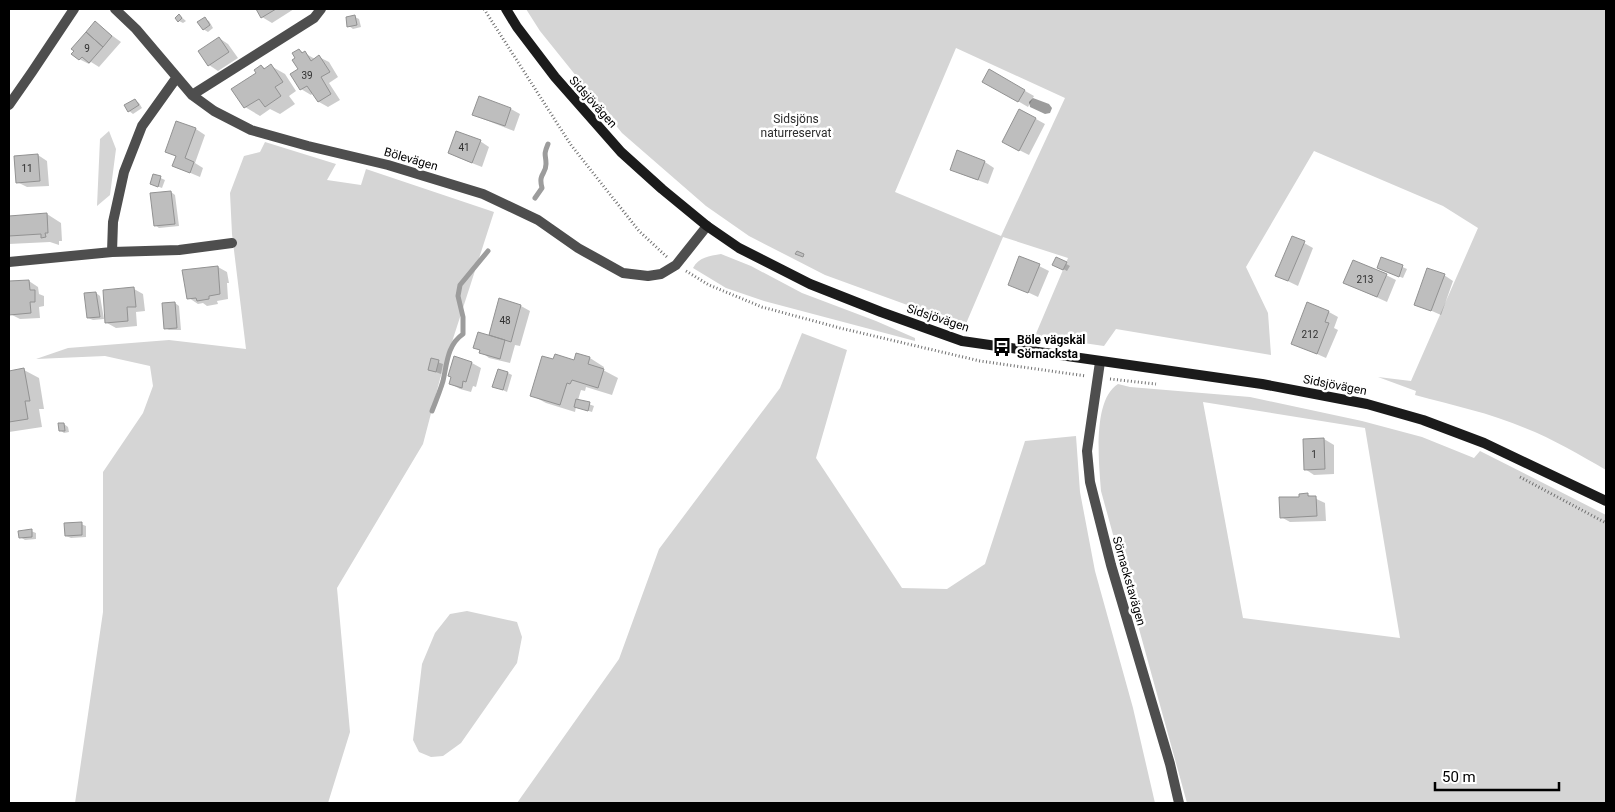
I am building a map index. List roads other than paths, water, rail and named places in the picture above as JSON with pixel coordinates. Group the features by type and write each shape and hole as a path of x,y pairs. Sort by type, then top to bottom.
{"main road":[{"name":"Sidsjövägen","path":"506,9 517,27 555,77 621,152 707,226 739,248 810,284 880,312 962,341 1262,384 1367,404 1423,420 1484,442 1606,501"}],"street":[{"path":"9,105 74,9"},
{"name":"Bölevägen","path":"115,9 136,29 192,95 214,111 251,130 388,165 483,194 538,220 578,248 623,273 648,276 661,274 676,265 707,226"},
{"path":"192,95 314,18 321,9"},
{"path":"112,252 113,222 124,172 142,126 177,78"},
{"path":"9,262 112,252 179,250 232,243"},
{"name":"Sörnackstavägen","path":"1100,362 1087,451 1090,482 1111,565 1170,764 1179,803"}],"waterway":[{"path":"535,198 542,188 541,179 546,168 545,153 548,144"},
{"path":"432,411 443,381 451,349 463,334 463,317 458,296 460,285 488,251"}],"place":[{"name":"Böle vägskäl Sörnacksta","path":"1002,347"}],"park label":[{"name":"Sidsjöns naturreservat","path":"796,126"}]}
